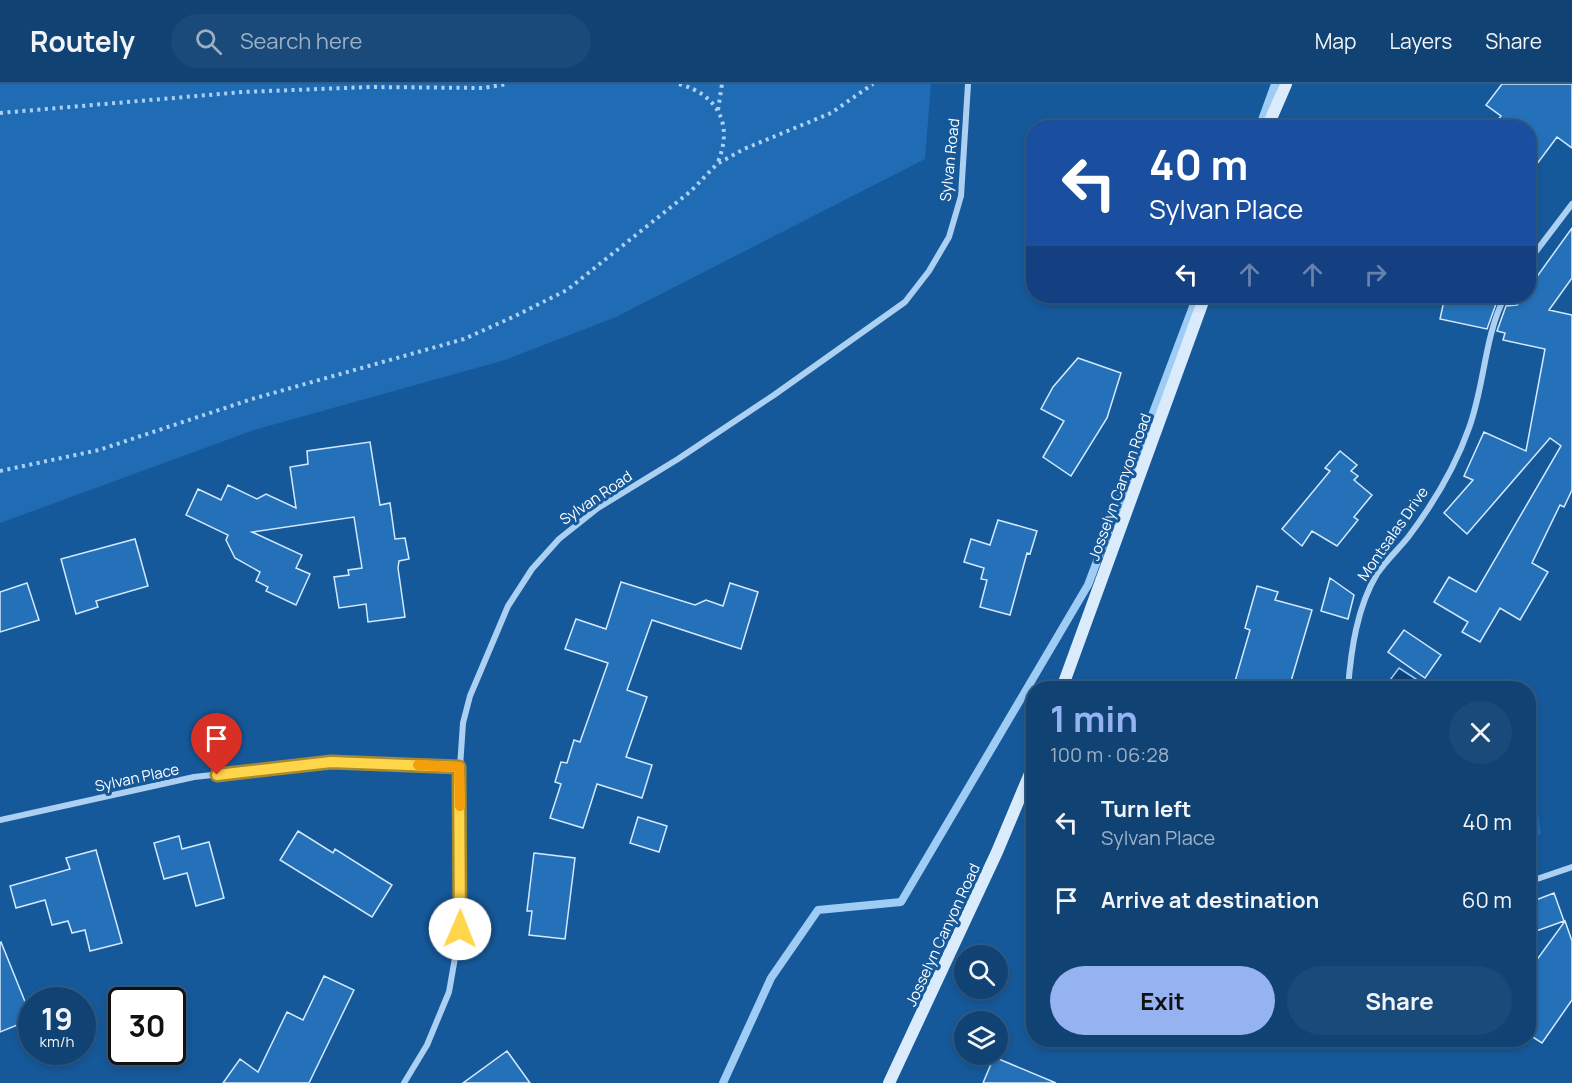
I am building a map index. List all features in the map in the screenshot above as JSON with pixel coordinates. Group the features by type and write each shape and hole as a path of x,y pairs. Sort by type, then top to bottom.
{"street":[{"name":"Sylvan Road","path":"404,1083 427,1045 449,992 460,929 459,767 463,723 483,664 508,606 532,569 559,539 598,508 678,459 774,395 904,302 929,271 949,237 961,196 968,84"},
{"path":"1270,120 1286,84"},
{"path":"1536,251 1572,204"},
{"name":"Josselyn Canyon Road","path":"1065,681 1202,303"},
{"name":"Montsalas Drive","path":"1348,681 1350,662 1367,594 1378,572 1410,535 1456,457 1469,428 1491,327 1502,303"},
{"name":"Sylvan Place","path":"0,820 217,775 331,762 459,767"},
{"name":"Josselyn Canyon Road","path":"889,1083 998,852 1026,784"},
{"path":"1536,879 1572,867"}],"path":[{"path":"0,113 243,92 370,87 483,88 508,84"},
{"path":"679,84 702,94 718,111 723,121 725,141 717,164"},
{"path":"718,111 722,84"},
{"path":"0,471 99,450 262,396 416,354 483,330 567,290 692,191 717,164 744,149 831,113 873,84"}],"shaded area":[{"path":"0,84 931,84 925,159 616,317 505,360 254,430 0,523"},
{"path":"1399,668 1419,681 1389,681"},
{"path":"1536,799 1541,834 1536,836"}],"building":[{"path":"1502,84 1572,84 1572,148 1557,137 1536,165 1536,120 1498,120 1501,116 1486,105"},
{"path":"1572,228 1572,278 1549,310 1572,315 1572,490 1564,507 1560,505 1532,563 1548,572 1520,620 1500,608 1480,642 1462,632 1468,622 1434,602 1449,577 1476,592 1561,446 1550,438 1467,534 1444,513 1473,480 1464,476 1484,432 1526,451 1545,349 1503,340 1505,333 1497,331 1506,306 1536,303 1536,278"},
{"path":"1443,303 1496,304 1487,329 1440,319"},
{"path":"1078,358 1121,373 1107,418 1071,476 1043,457 1064,421 1041,409 1053,387"},
{"path":"370,442 380,505 390,503 395,539 405,538 409,559 399,561 398,568 405,617 368,622 366,604 339,608 334,577 349,575 348,570 362,568 354,517 252,532 302,555 296,568 310,574 296,605 266,591 268,587 256,581 260,572 235,558 226,540 228,535 186,515 198,489 221,500 228,485 257,499 266,494 296,508 290,467 308,464 307,451"},
{"path":"1340,451 1357,465 1351,471 1358,476 1354,480 1372,495 1354,517 1358,520 1337,546 1312,531 1302,546 1282,529 1330,471 1325,468"},
{"path":"998,520 1037,531 1030,554 1027,553 1010,615 980,607 987,580 981,579 984,568 964,562 971,539 990,545"},
{"path":"135,539 148,586 96,601 98,607 76,614 61,559"},
{"path":"1330,578 1354,595 1348,619 1321,611"},
{"path":"621,582 695,605 706,600 723,606 730,583 758,592 741,649 652,620 627,690 647,697 626,757 652,765 642,798 597,784 583,828 550,818 561,784 555,782 561,762 567,763 574,740 580,742 608,663 565,649 576,619 606,629"},
{"path":"27,583 39,620 0,632 0,592"},
{"path":"1257,586 1278,592 1275,600 1312,610 1291,681 1235,681 1250,630 1245,628"},
{"path":"1404,630 1441,655 1425,678 1388,652"},
{"path":"638,817 667,826 659,852 630,843"},
{"path":"298,831 333,853 335,849 392,885 372,917 280,860"},
{"path":"179,836 182,849 209,842 224,898 196,906 187,873 164,879 154,843"},
{"path":"96,850 122,943 90,951 85,930 72,933 68,921 52,925 45,900 16,908 10,886 70,869 66,858"},
{"path":"534,853 575,858 565,939 529,935 532,911 527,911"},
{"path":"1554,893 1564,921 1536,931 1536,900"},
{"path":"1565,921 1572,941 1572,1000 1542,1043 1536,1039 1536,961"},
{"path":"0,943 19,987 18,1025 0,1032"},
{"path":"324,976 354,990 309,1083 223,1083 240,1059 258,1072 287,1012 303,1020"},
{"path":"507,1051 530,1083 463,1083"},
{"path":"1008,1063 1056,1083 983,1083 991,1065 1008,1065"}],"waterway":[{"path":"1262,120 1275,84"},
{"path":"1031,681 1088,585 1194,303"},
{"path":"723,1083 771,978 818,910 901,902 1026,690"}],"slow traffic":[{"path":"418,765 459,767 460,806"}],"route":[{"path":"217,775 331,762 459,767 460,929"}]}
